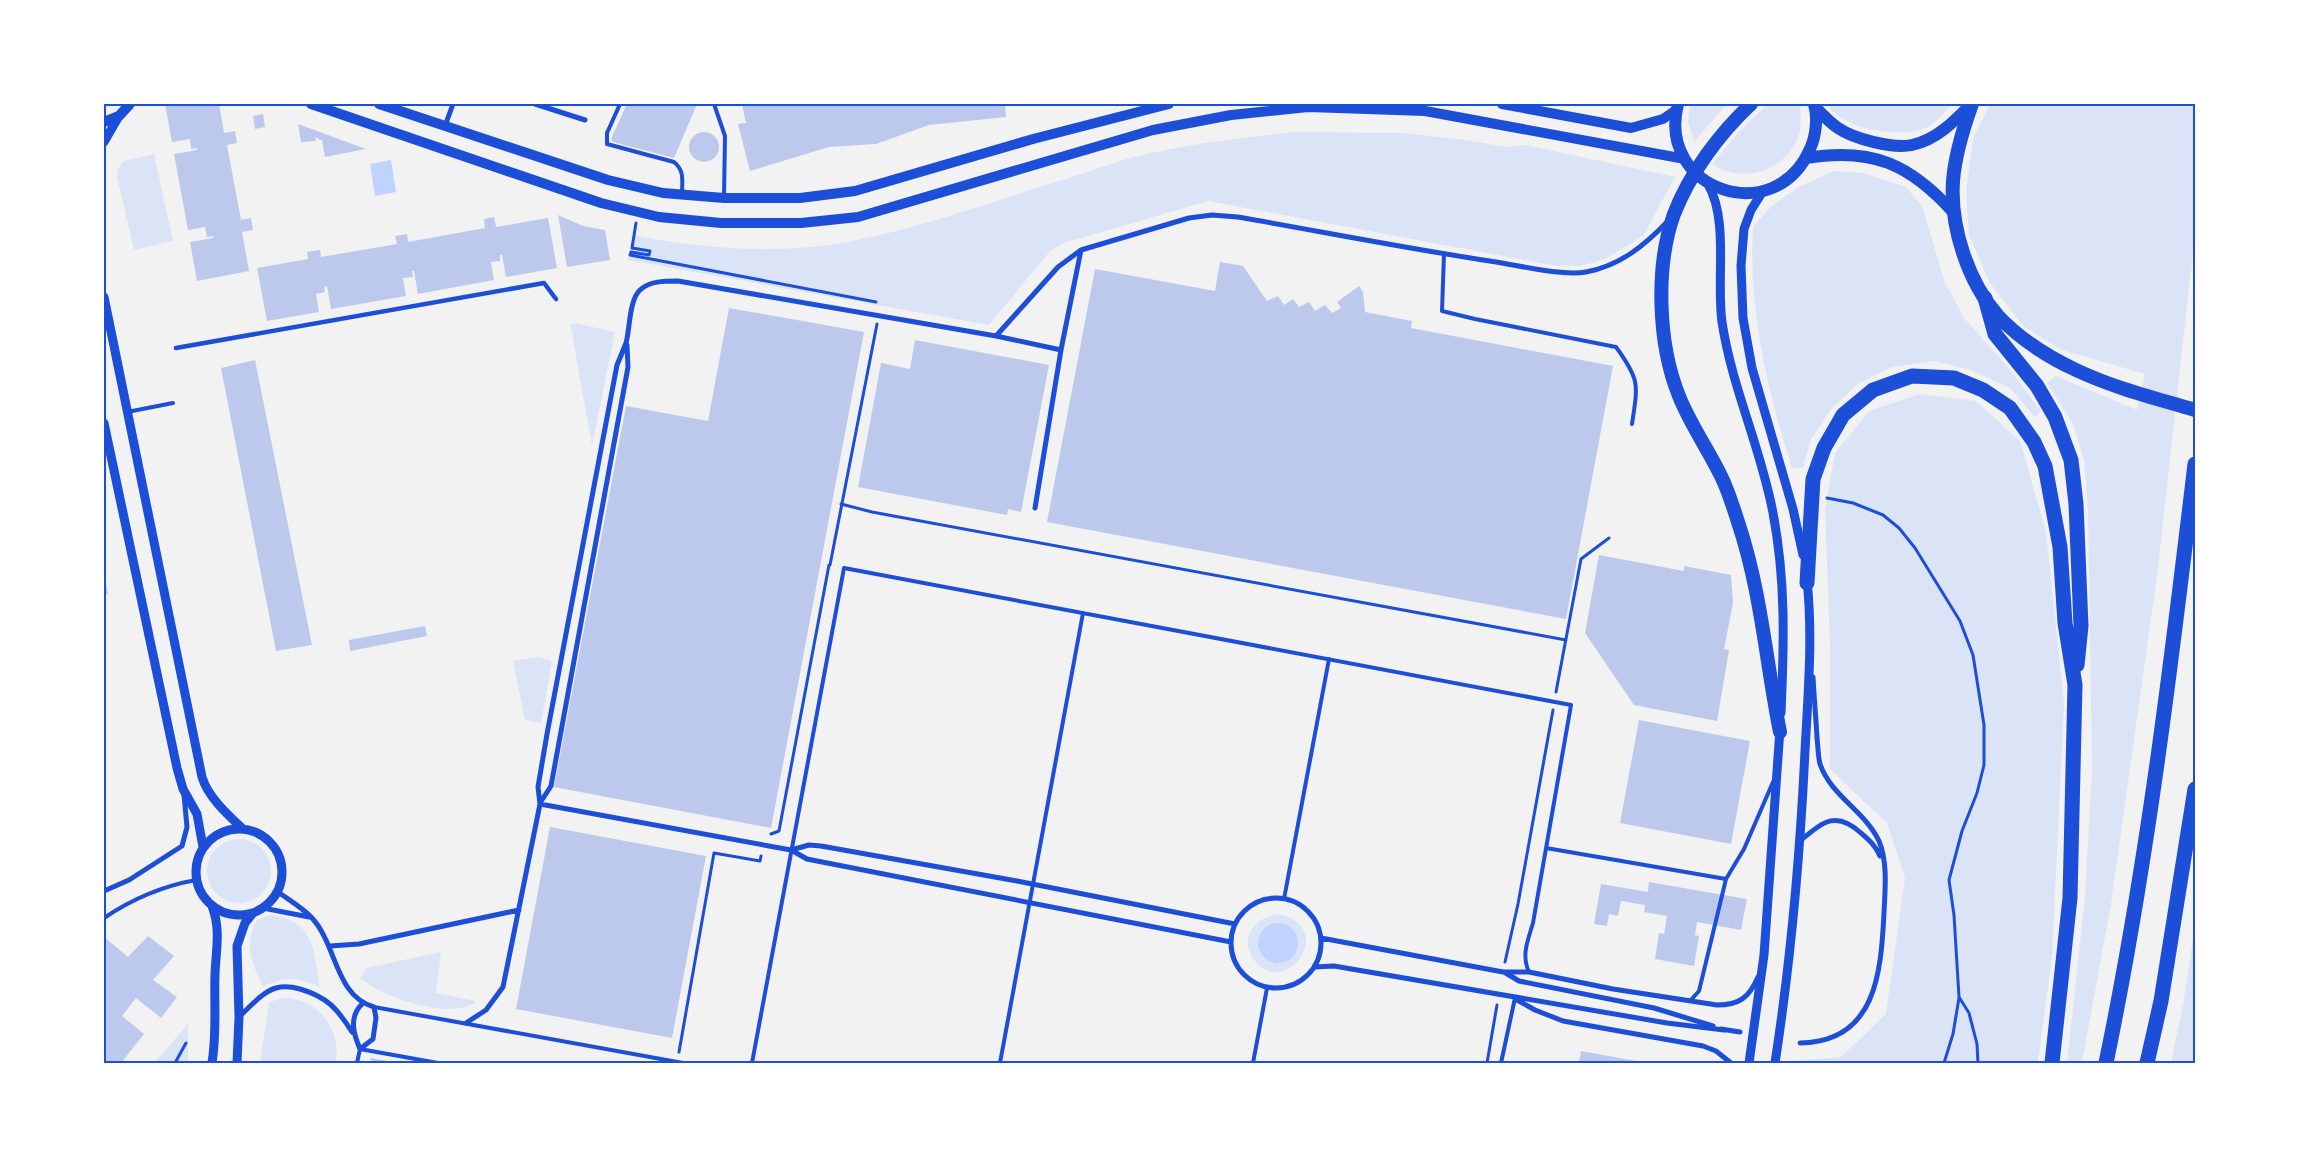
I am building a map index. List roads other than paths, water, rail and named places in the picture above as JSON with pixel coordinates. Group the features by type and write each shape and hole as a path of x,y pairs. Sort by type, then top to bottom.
{"highway":[{"path":"1751,104 1722,134 1708,154 1689,183 1674,216 1665,253 1662,288 1662,329 1678,395 1696,434 1721,476 1751,562 1780,732"},
{"path":"1971,104 1962,134 1953,181 1954,213 1961,244 1970,270 1985,298 2011,329 2038,349 2075,370 2123,389 2195,410"},
{"path":"1985,298 1995,334 2037,386 2055,416 2071,460 2076,504 2081,626 2076,685 2070,898 2052,1063"},
{"path":"1807,583 1813,479 1824,448 1843,415 1873,390 1912,376 1954,378 1983,390 2010,408 2034,442 2045,466 2055,510 2060,547 2065,623 2076,685"},
{"path":"2106,1063 2119,1002 2160,756 2195,464"},
{"path":"2147,1063 2161,1001 2195,789"}],"main road":[{"path":"104,122 119,116 130,104"},
{"path":"311,104 601,203 659,217 721,223 801,223 858,216 1153,130 1231,115 1308,107 1425,111 1685,159"},
{"path":"379,104 608,180 663,193 724,198 800,198 854,191 1033,139 1169,104"},
{"path":"1502,104 1631,128 1663,119 1677,107"},
{"path":"1814,105 1839,129 1892,146 1912,145 1940,132 1955,121 1971,104"},
{"path":"1677,107 1676,136 1685,159 1696,174 1708,184 1738,193 1751,194 1763,191 1792,176 1806,158 1813,142 1815,126 1814,105"},
{"path":"1806,158 1844,154 1886,162 1908,171 1926,184 1954,213"}],"street":[{"path":"445,127 453,104"},
{"path":"535,104 585,120"},
{"path":"104,142 119,116"},
{"path":"1708,184 1718,209 1719,267 1724,330 1733,376 1773,511 1784,601 1780,732 1764,955 1749,1063"},
{"path":"1763,191 1751,210 1744,229 1741,266 1743,318 1752,368 1802,542 1807,583 1819,762 1832,787 1873,830 1880,844 1884,866 1883,931 1876,986 1867,1009 1850,1028 1831,1039 1815,1043 1800,1043"},
{"path":"996,336 1058,268 1081,250 1188,218 1212,215 1238,217 1444,254 1556,271 1585,272 1618,262 1644,245 1674,216"},
{"path":"1035,508 1061,350 1081,250"},
{"path":"466,1023 486,1010 503,987 540,804 538,787 555,687 617,365 626,342 634,298 639,290 649,284 662,281 678,281 996,336 1061,350"},
{"path":"176,348 544,283 556,299"},
{"path":"104,297 202,777 224,812 243,828 256,832 268,840 277,851 282,864 282,878 278,892 263,908 253,913 239,916 224,913 212,906"},
{"path":"540,804 551,786 603,510 628,368 626,342"},
{"path":"104,423 183,789 187,827 182,846 129,880 104,890"},
{"path":"1775,1063 1788,976 1800,840 1810,647"},
{"path":"183,789 197,814 203,847"},
{"path":"540,804 763,844 791,850 807,859 1231,942"},
{"path":"1800,840 1818,826 1836,820 1849,822 1877,848 1884,866"},
{"path":"212,1063 216,1032 215,975 219,934 217,919 212,906 199,890 195,869 203,847 220,832 243,828"},
{"path":"791,850 809,845 821,846 1033,884 1235,924"},
{"path":"239,1017 260,998 277,988 294,988 320,995 342,1016 360,1048 373,1038 376,1018 374,1007 362,1004 346,987 330,946 312,917 278,892"},
{"path":"1269,899 1284,899 1297,903 1309,912 1317,924 1322,938 1321,953 1315,967 1306,978 1295,985 1267,988 1252,982 1241,972 1233,958 1231,942 1235,924 1244,912 1255,903 1269,899"},
{"path":"263,908 312,917"},
{"path":"330,946 359,944 518,910"},
{"path":"237,1063 239,1017 237,946 244,923 253,913"},
{"path":"1322,938 1503,972 1529,972 1613,989 1717,1006 1733,1005 1743,999 1752,989 1757,979 1764,955"},
{"path":"1315,967 1334,966 1684,1026 1740,1032"},
{"path":"1503,972 1519,981 1654,1008 1724,1030"},
{"path":"1515,998 1535,1010 1563,1021 1703,1046 1716,1051 1731,1063"},
{"path":"353,1033 355,1010 362,1004"}],"lane":[{"path":"620,104 607,133 607,144 674,162 680,167 683,174 682,195"},
{"path":"714,104 725,136 724,198"},
{"path":"1444,254 1442,311 1616,347 1633,371 1637,392 1632,424"},
{"path":"127,412 173,403"},
{"path":"752,1063 844,568 1571,705 1533,923 1525,949 1525,963 1529,972"},
{"path":"1000,1063 1082,613"},
{"path":"1284,899 1329,659"},
{"path":"1690,1001 1699,991 1726,879 1744,849 1777,773"},
{"path":"1546,848 1726,879"},
{"path":"104,918 118,908 166,886 196,880"},
{"path":"1253,1063 1267,988"},
{"path":"1501,1063 1515,998"},
{"path":"374,1007 683,1063"},
{"path":"357,1063 360,1048 438,1063"}],"water":[{"path":"391,160 396,192 375,196 370,164"},
{"path":"1278,923 1292,929 1298,943 1292,957 1278,963 1264,957 1258,943 1264,929"}]}
